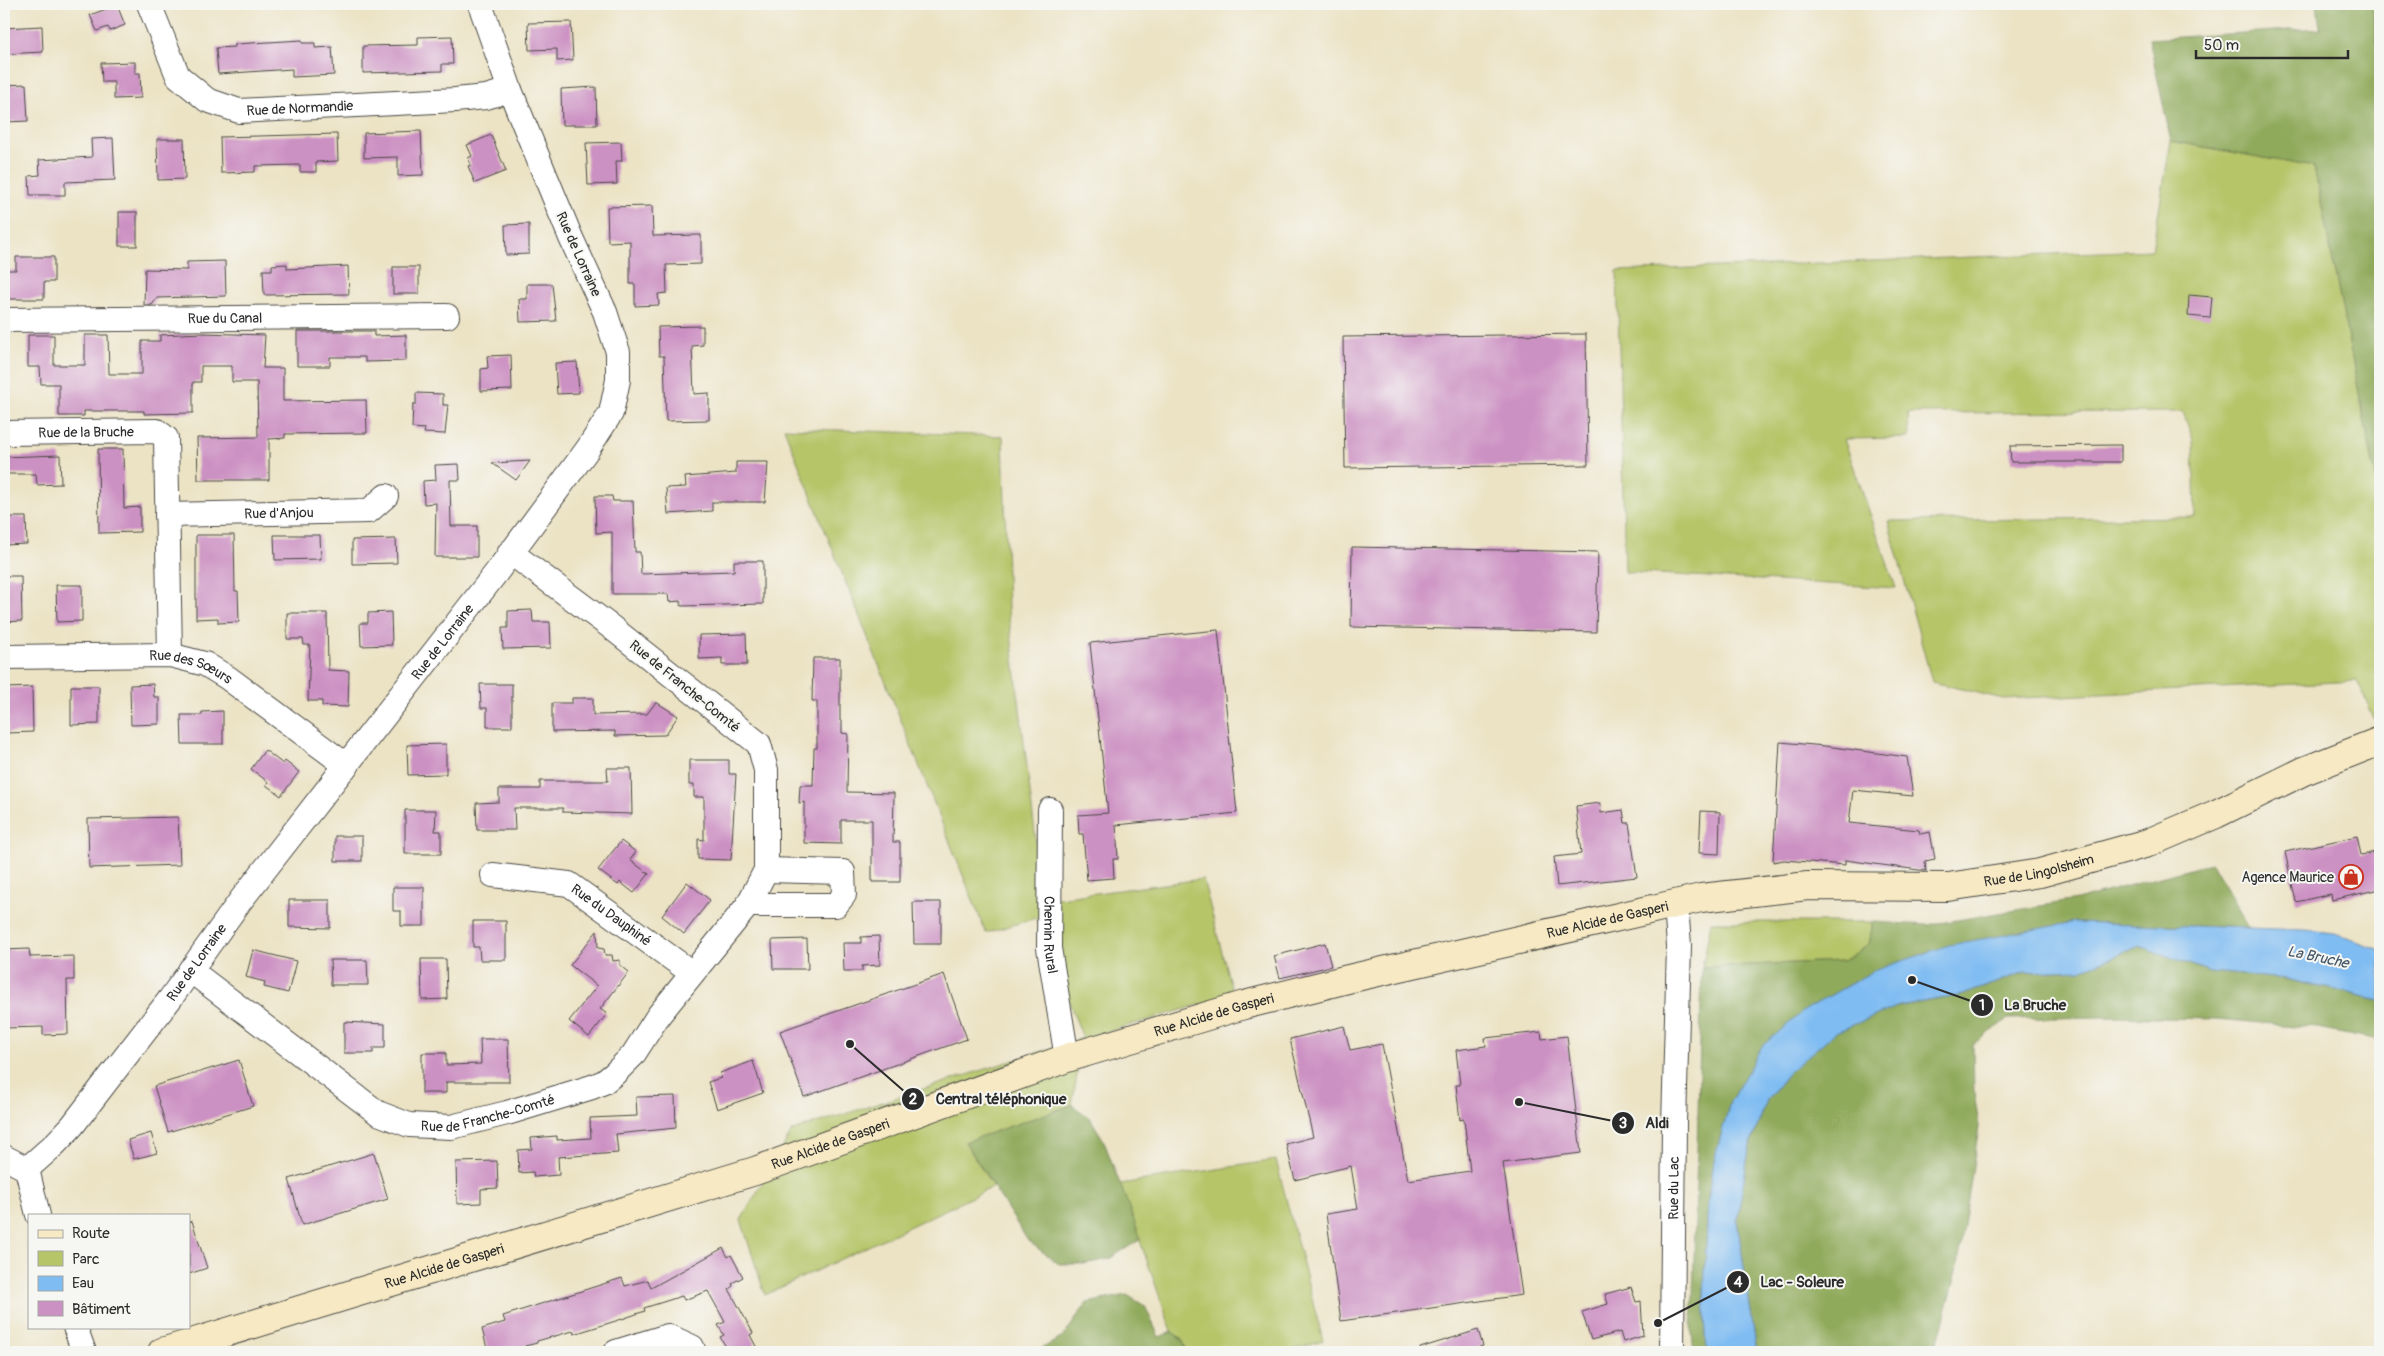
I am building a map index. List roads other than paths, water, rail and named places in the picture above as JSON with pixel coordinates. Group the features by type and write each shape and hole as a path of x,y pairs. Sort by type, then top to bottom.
{"main road":[{"name":"Rue de Lingolsheim","path":"1676,904 1773,888 1808,886 1948,887 2040,873 2148,843 2216,814 2304,771 2380,741"},
{"name":"Rue Alcide de Gasperi","path":"162,1352 756,1171 1067,1058 1244,1005 1348,979 1676,904"}],"street":[{"name":"Rue de Normandie","path":"149,4 178,76 207,100 239,111 455,100 486,97 510,90"},
{"name":"Rue de Lorraine","path":"27,1169 72,1126 170,999 326,790 347,766 496,573 587,450 611,412 618,380 618,352 604,312 571,238 510,90 480,4"},
{"name":"Rue du Canal","path":"4,320 447,316"},
{"name":"Rue de la Bruche","path":"4,433 157,431 166,438 167,516"},
{"name":"Rue d'Anjou","path":"167,516 369,512 386,496"},
{"path":"167,516 170,655"},
{"name":"Rue de Franche-Comté","path":"190,970 378,1113 409,1125 451,1127 507,1114 604,1082 633,1055 658,1016 748,905 766,870 766,770 758,744 611,626 510,552"},
{"name":"Rue des Sœurs","path":"4,657 170,655 205,664 228,678 347,766"},
{"name":"Chemin Rural","path":"1050,810 1049,948 1067,1058"},
{"path":"748,905 836,905 844,895 843,872 766,870"},
{"name":"Rue du Dauphiné","path":"493,875 569,884 692,973"},
{"name":"Rue du Lac","path":"1672,1352 1674,1124 1679,946 1676,904"},
{"path":"4,1157 27,1169 38,1214"},
{"path":"75,1328 84,1352"},
{"path":"616,1352 668,1336 692,1347 694,1352"}],"water":[{"path":"2075,922 2306,930 2335,933 2380,950 2380,1000 2285,979 2211,972 2140,946 2081,970 2025,972 1963,995 1899,1006 1836,1032 1790,1071 1767,1100 1749,1149 1737,1221 1757,1352 1707,1352 1704,1295 1708,1201 1712,1168 1730,1102 1762,1046 1805,1010 1873,971 1949,945"}],"place":[{"name":"Agence Maurice","path":"2351,877"},
{"name":"La Bruche","path":"1912,980"},
{"name":"Central téléphonique","path":"850,1044"},
{"name":"Aldi","path":"1519,1102"},
{"name":"Lac - Soleure","path":"1658,1323"}]}
